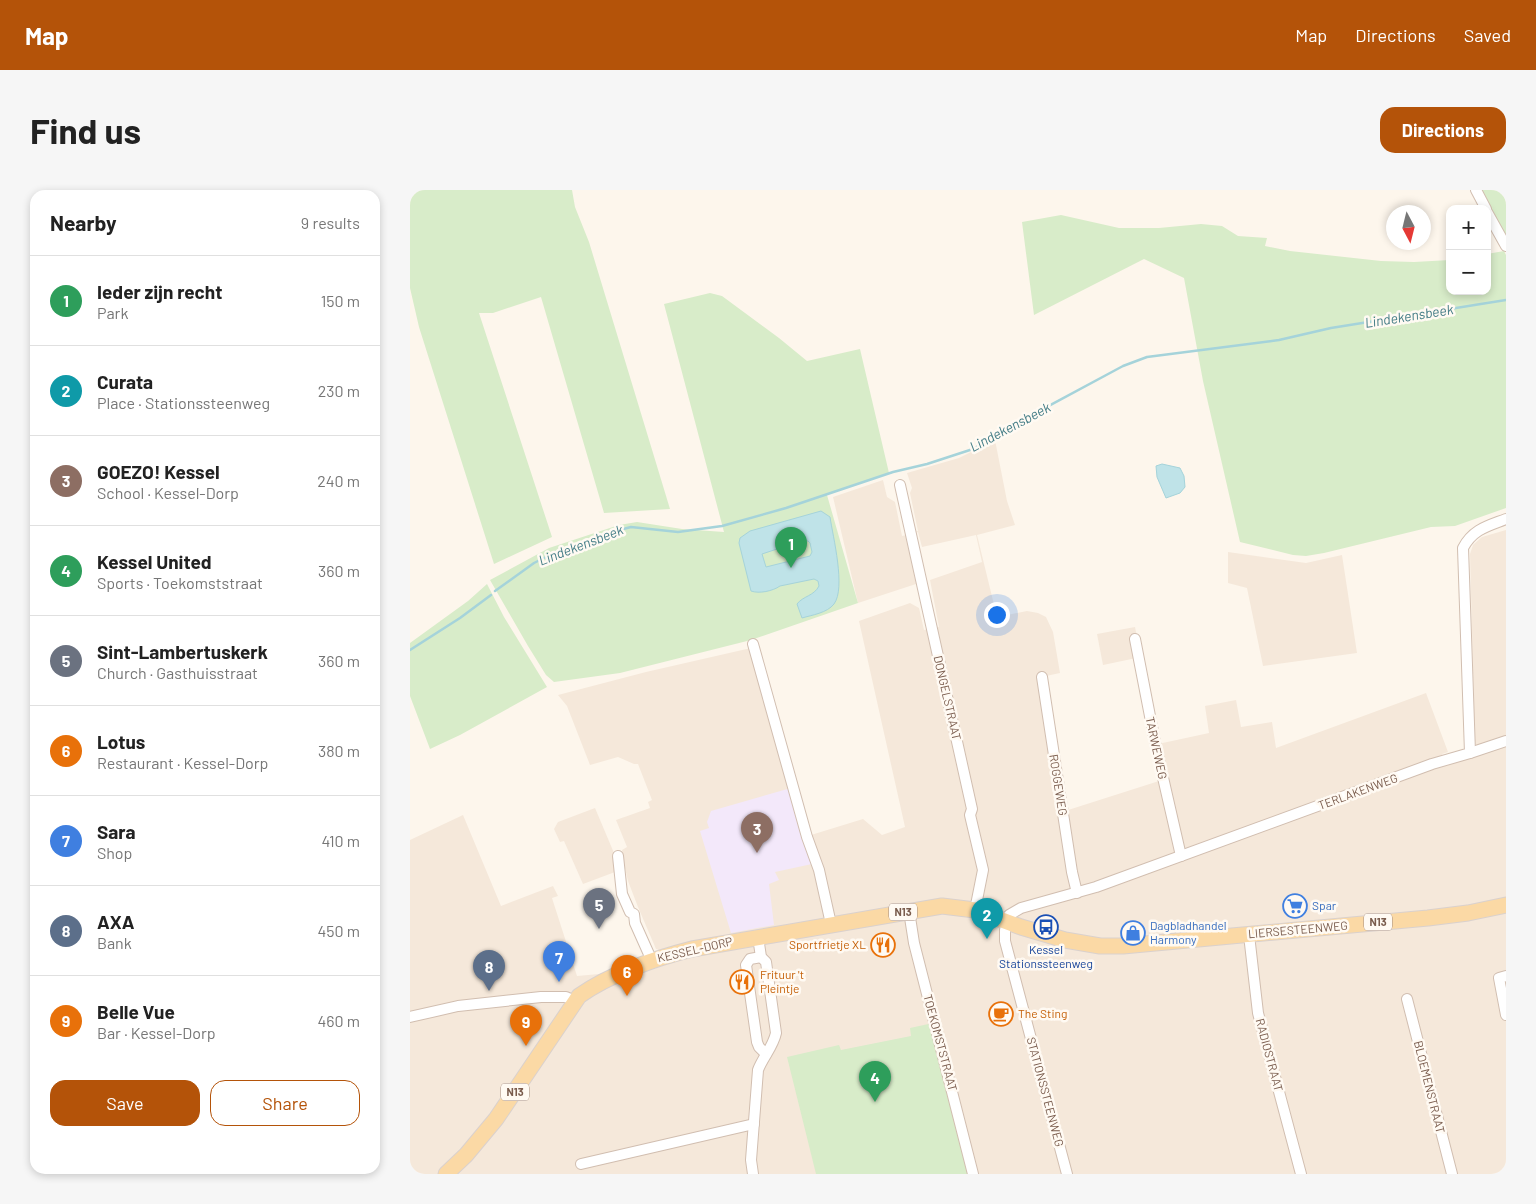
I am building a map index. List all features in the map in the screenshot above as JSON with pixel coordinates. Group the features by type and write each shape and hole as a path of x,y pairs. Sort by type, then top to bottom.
{"main road":[{"name":"LIERSESTEENWEG","path":"975,910 1058,938 1100,946 1123,946 1428,918 1468,913 1506,905"},
{"name":"KESSEL-DORP","path":"446,1174 466,1155 496,1119 535,1064 575,1002 589,989 652,961 692,949 942,906 975,910"}],"street":[{"path":"1476,190 1484,205"},
{"path":"1491,219 1506,246"},
{"name":"DONGELSTRAAT","path":"900,485 972,809 970,815 983,870 975,910"},
{"path":"1470,753 1463,548 1468,537 1479,530 1506,519"},
{"name":"TARWEWEG","path":"1135,639 1156,748 1181,856"},
{"path":"753,644 812,854 817,861 831,924"},
{"name":"ROGGEWEG","path":"1042,677 1072,872 1077,893"},
{"name":"TERLAKENWEG","path":"1006,922 1009,915 1015,911 1077,893 1439,762 1506,741"},
{"path":"618,856 622,894 630,912 634,914 635,922 652,961"},
{"name":"TOEKOMSTSTRAAT","path":"909,911 914,943 973,1174"},
{"name":"STATIONSSTEENWEG","path":"1006,922 1005,941 1067,1174"},
{"name":"RADIOSTRAAT","path":"1249,935 1258,1013 1301,1174"},
{"path":"752,1174 751,1160 758,1070 773,1044 776,1033 766,962 761,957 758,937"},
{"path":"761,957 750,959 746,965 757,1042 766,1054"},
{"path":"1506,976 1499,978 1506,1015"},
{"path":"410,1017 458,1006 541,997 566,997 575,1002"},
{"name":"BLOEMENSTRAAT","path":"1407,999 1452,1174"},
{"path":"581,1164 754,1124"}],"shaded area":[{"path":"995,440 1007,501 1015,525 977,535 997,617 1027,611 1038,613 1046,617 1053,632 1060,673 1046,676 1065,811 1159,781 1174,849 1181,849 1158,744 1209,733 1205,706 1236,700 1241,727 1272,722 1276,748 1426,693 1448,752 1442,754 1446,766 1458,762 1458,760 1506,747 1506,1174 410,1174 410,840 463,815 501,906 553,886 558,896 552,898 577,976 654,969 671,963 667,948 656,949 628,881 622,850 627,847 616,820 650,808 648,802 652,800 638,764 618,757 590,765 567,706 558,695 646,672 751,648 811,835 863,819 882,835 905,827 859,621 910,603 919,608 924,630 939,627 930,580 982,562 976,535 922,547 918,532 908,535 916,573 914,574 916,584 858,603 833,497 883,480 887,497 895,502 902,536 907,535 918,531 910,493 912,488 907,473 959,458"},
{"path":"1506,530 1506,738 1480,747 1475,744 1473,737 1470,554 1473,545 1482,537"},
{"path":"1228,552 1306,563 1342,555 1357,653 1263,666 1247,588 1228,583"},
{"path":"1135,627 1141,657 1103,665 1097,634"},
{"path":"791,788 812,864 775,872 779,880 769,884 774,925 731,933 700,831 709,828 707,822 711,811"},
{"path":"595,808 614,853 615,872 583,884 564,841 560,842 554,829 558,822"}],"green space":[{"path":"410,190 572,190 575,207 589,242 670,509 604,513 541,297 493,313 479,313 552,537 494,564 419,327 410,288"},
{"path":"1479,190 1506,190 1506,239 1491,212 1491,205 1487,205"},
{"path":"1061,215 1119,228 1159,228 1201,224 1222,226 1238,236 1267,238 1265,246 1290,251 1381,261 1446,260 1446,295 1491,295 1491,253 1504,251 1506,255 1506,508 1455,526 1431,527 1306,556 1293,555 1240,542 1203,381 1184,278 1144,259 1034,315 1022,222"},
{"path":"710,293 722,296 807,361 860,349 889,473 827,495 858,603 751,640 620,673 554,682 546,675 490,580 549,548 619,525 637,522 682,529 724,532 664,304"},
{"path":"487,584 504,617 547,687 460,735 430,749 410,696 410,643 468,601"},
{"path":"933,1023 971,1174 816,1174 787,1057 839,1045 841,1050 911,1036 910,1028"}],"water":[{"path":"1162,464 1180,468 1184,476 1185,487 1180,493 1166,498 1157,477 1156,466"},
{"path":"821,511 830,517 839,575 839,586 834,604 823,612 802,618 797,604 817,589 819,586 818,581 814,579 780,586 766,592 751,591 739,543 740,538 750,531","holes":["801,541 808,541 812,552 810,556 766,567 762,554"]}],"waterway":[{"name":"Lindekensbeek","path":"495,591 534,563 604,534 631,527 678,532 722,526 786,508 893,472 927,464 973,449 1015,424 1123,366 1147,357 1279,340 1331,328 1506,300"},
{"name":"Lindekensbeek","path":"410,650 460,618 491,595"}],"place":[{"name":"Ieder zijn recht","path":"791,568"},
{"name":"GOEZO! Kessel","path":"757,853"},
{"name":"Spar","path":"1295,906"},
{"name":"Kessel Stationssteenweg","path":"1046,927"},
{"name":"Sint-Lambertuskerk","path":"599,929"},
{"name":"Dagbladhandel Harmony","path":"1133,933"},
{"name":"Curata","path":"987,939"},
{"name":"Sportfrietje XL","path":"883,945"},
{"name":"Sara","path":"559,982"},
{"name":"Frituur 't Pleintje","path":"742,982"},
{"name":"AXA","path":"489,991"},
{"name":"Lotus","path":"627,996"},
{"name":"The Sting","path":"1001,1014"},
{"name":"Belle Vue","path":"526,1046"},
{"name":"Kessel United","path":"875,1102"}]}
